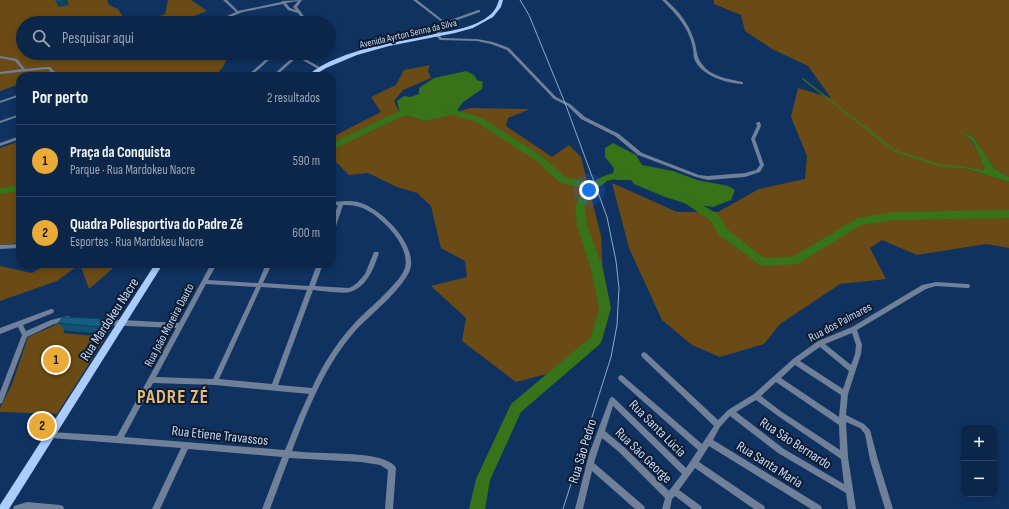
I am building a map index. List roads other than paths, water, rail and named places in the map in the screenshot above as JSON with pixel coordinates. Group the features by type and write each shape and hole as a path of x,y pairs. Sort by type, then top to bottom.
{"main road":[{"name":"Avenida Ayrton Senna da Silva","path":"316,72 360,53 458,31 484,22 499,8 501,0"},
{"name":"Rua Mardokeu Nacre","path":"3,509 156,268"}],"street":[{"path":"225,0 238,13"},
{"path":"230,16 283,2 297,0"},
{"path":"297,12 295,7 300,0"},
{"path":"415,0 444,23"},
{"path":"664,0 682,19 693,40 696,58 700,65 720,78 742,83"},
{"path":"283,2 289,9 297,12 301,16"},
{"path":"479,11 444,23 437,35 443,39 486,41 508,49 552,95 570,105 583,118 617,135 640,154 698,176 720,178 745,175 761,168 762,161 753,139 759,126 758,123"},
{"path":"0,57 16,60 26,71"},
{"path":"254,72 267,60"},
{"path":"278,72 292,60"},
{"path":"303,60 320,69"},
{"path":"0,73 45,68 50,68 54,72"},
{"path":"0,102 16,96"},
{"path":"0,122 16,116"},
{"path":"0,145 16,139"},
{"path":"336,217 341,203"},
{"path":"266,509 312,391 337,349 398,284 408,268 408,260 404,246 398,236 381,216 359,204 336,204"},
{"path":"0,247 16,246"},
{"path":"204,282 260,284 342,290 355,288 366,277 376,253"},
{"name":"Rua João Moreira Dauto","path":"120,438 212,268"},
{"path":"215,382 267,268"},
{"path":"274,387 319,268"},
{"name":"Rua dos Palmares","path":"666,509 671,494 694,463 718,425 730,412 756,396 796,361 820,343 854,329 931,285 967,286"},
{"path":"0,331 51,311"},
{"path":"25,335 59,320 75,319"},
{"path":"96,321 180,326"},
{"path":"0,401 25,335 20,324"},
{"path":"852,509 844,457 842,420 845,394 858,354 858,341 854,329"},
{"path":"820,343 852,369"},
{"path":"644,356 718,425"},
{"path":"796,361 845,394"},
{"path":"621,378 703,449"},
{"path":"777,379 842,420 862,426 868,432 874,460 889,509"},
{"path":"152,380 215,382 312,391"},
{"path":"756,396 844,457"},
{"name":"Rua São Pedro","path":"579,509 590,464 612,400"},
{"name":"Rua Santa Lúcia","path":"612,400 686,474"},
{"name":"Rua São Bernardo","path":"730,412 781,451 849,491"},
{"name":"Rua São George","path":"601,432 671,494 698,509"},
{"name":"Rua Etiene Travassos","path":"51,435 120,438 286,455 375,460 392,468 389,509"},
{"name":"Rua Santa Maria","path":"708,441 818,509"},
{"path":"156,509 186,445"},
{"path":"694,463 761,509"},
{"path":"590,464 641,509"},
{"path":"17,509 28,506 60,509"}],"waterway":[{"path":"803,79 863,126"},
{"path":"442,109 479,120 540,159 562,180 593,187"},
{"path":"336,145 400,114 413,111"},
{"path":"862,125 895,151 941,166 964,167"},
{"path":"593,187 604,179 620,175 625,176"},
{"path":"477,509 483,479 516,408 596,340 605,308 597,269 582,225 580,206 587,191 593,187"},
{"path":"0,191 16,189"},
{"path":"684,198 714,217 723,232 762,262 794,261 858,222 895,216 1009,214"}],"tram line":[{"path":"520,0 529,15 565,103 607,217 616,261 619,288 617,325 611,357 563,509"}],"place":[{"name":"Praça da Conquista","path":"56,360"},
{"name":"Quadra Poliesportiva do Padre Zé","path":"42,426"}],"district":[{"name":"PADRE ZÉ","path":"173,396"}]}
